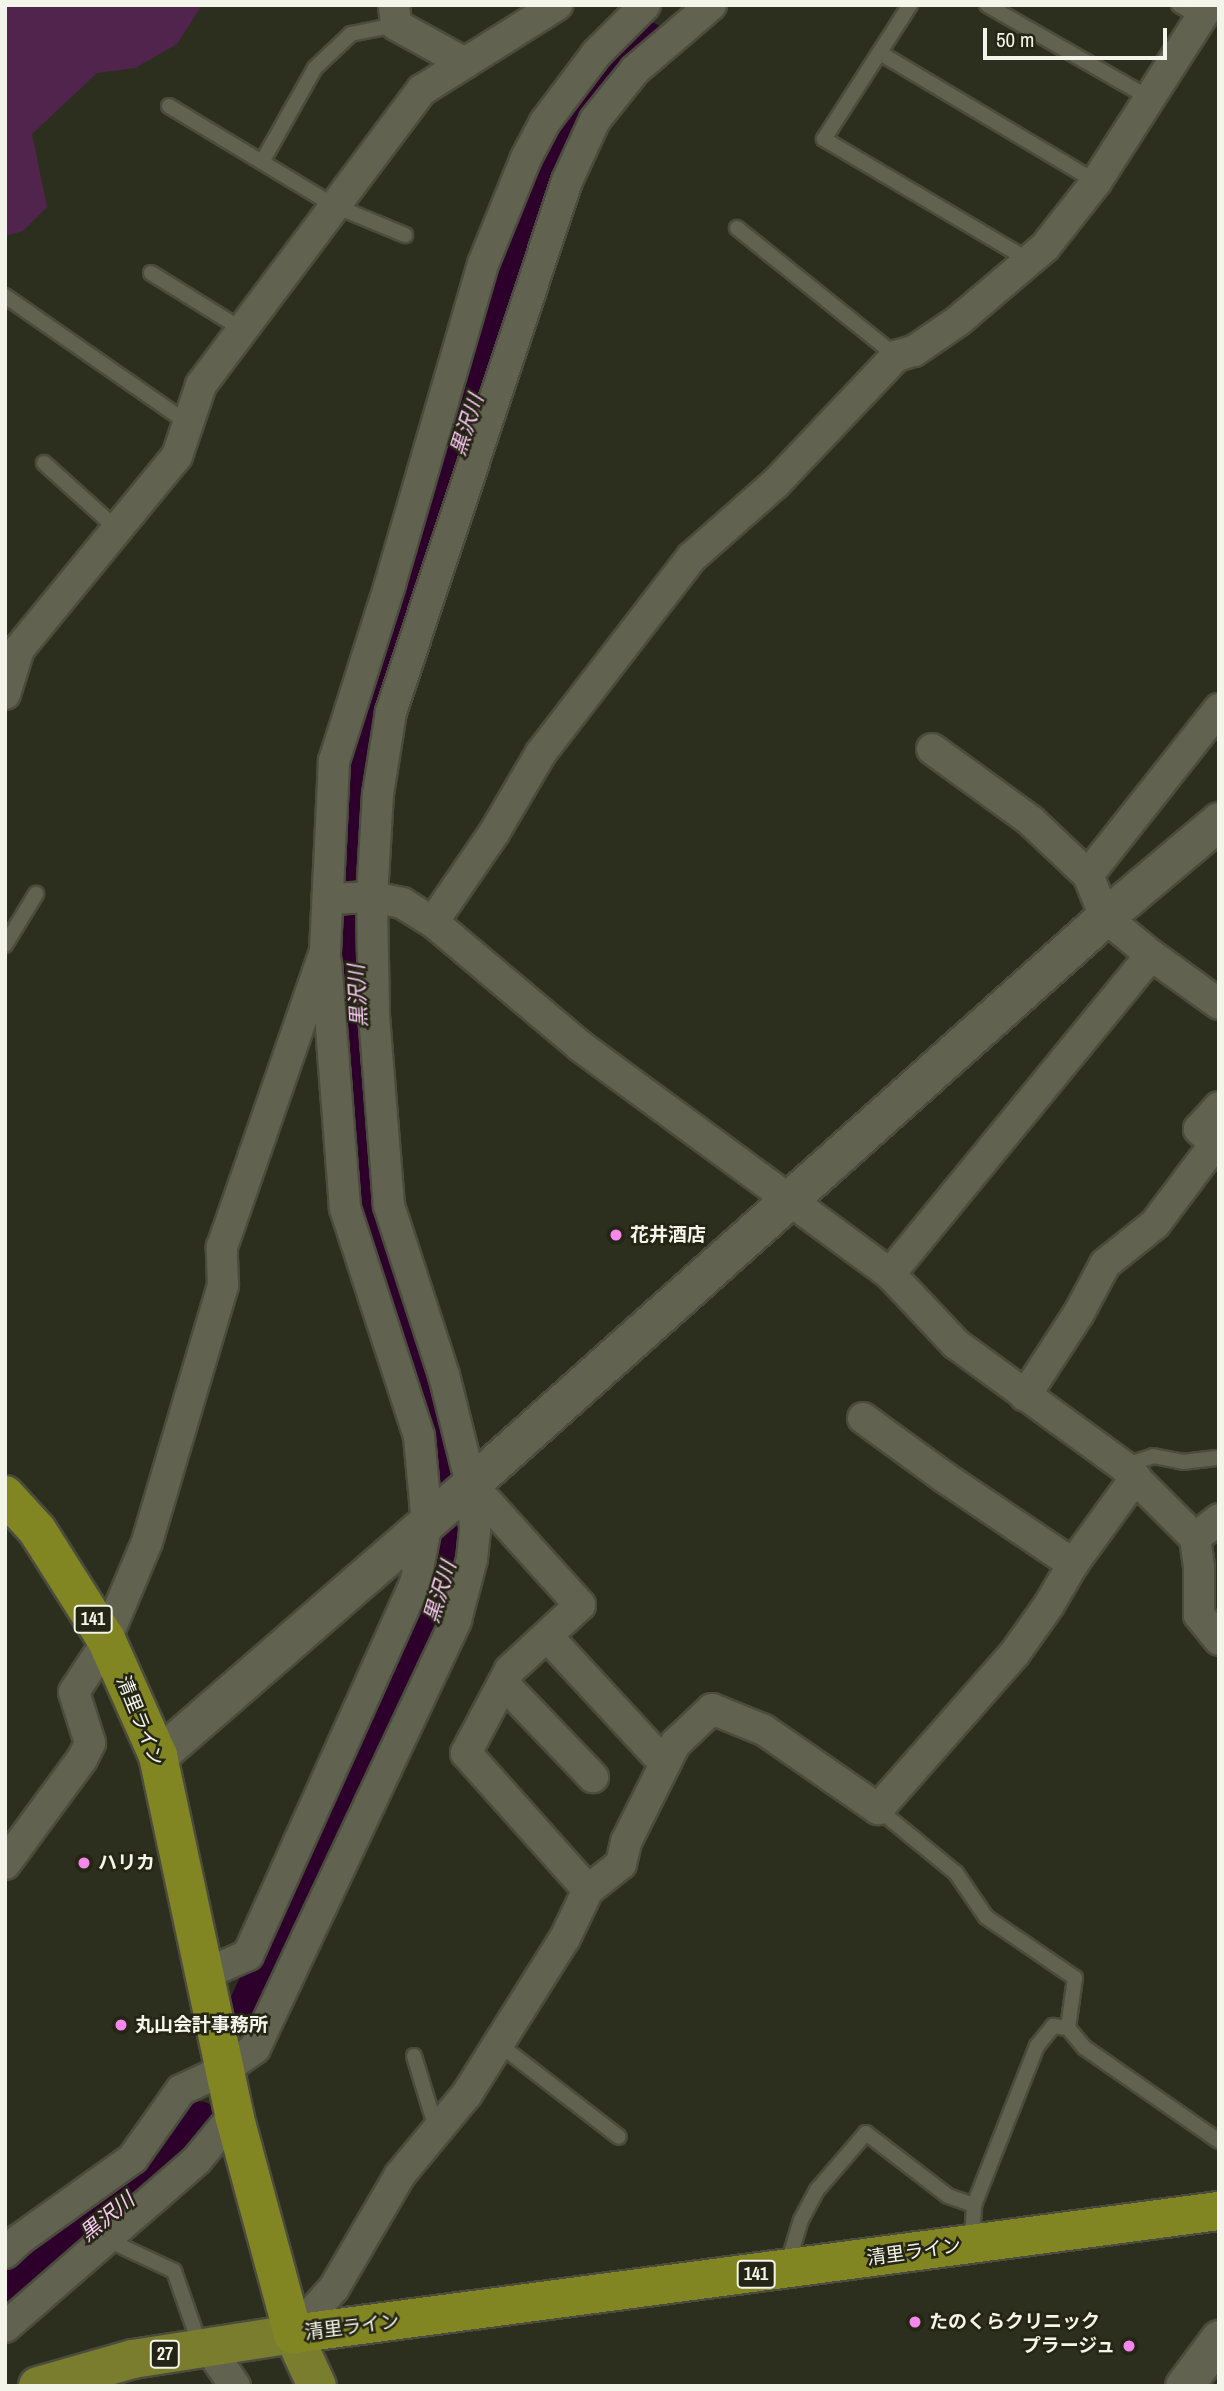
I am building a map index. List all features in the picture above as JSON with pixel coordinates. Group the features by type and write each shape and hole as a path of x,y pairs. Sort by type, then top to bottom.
{"highway":[{"name":"清里ライン","path":"5,1495 37,1530 106,1639 158,1756 234,2115 293,2334 1219,2211"}],"main road":[{"name":"27","path":"38,2386 133,2359 293,2334"},
{"path":"293,2334 317,2386"}],"street":[{"path":"5,694 19,649 177,456 201,385 422,90 557,5"},
{"path":"5,1864 82,1759 90,1743 74,1692 106,1639 146,1542 223,1285 222,1247 325,952 350,898 378,794 410,591 483,264 526,158 545,122 597,53 645,5"},
{"path":"5,2253 20,2239 133,2158 181,2090 224,2070 255,2048 356,1772 415,1584 427,1523 419,1436 399,1304 374,1016 350,898 334,761 410,591 567,181 589,132 635,70 711,5"},
{"path":"433,922 494,833 541,753 692,556 776,483 896,356 914,351 958,321 1045,247 1096,182 1151,99 1197,10"},
{"path":"395,15 464,64"},
{"path":"1088,875 1219,709"},
{"path":"932,749 1031,821 1088,875 1105,917 1151,955 1219,1004"},
{"path":"158,1756 427,1523 1105,917 1219,821"},
{"path":"350,898 402,903 433,922 580,1046 791,1198 890,1274 956,1344 1129,1472 1195,1538 1199,1567 1199,1615 1219,1640"},
{"path":"203,1975 248,1955 356,1772 456,1620 472,1559 475,1528 471,1484 444,1375 399,1304 345,1208 325,952"},
{"path":"890,1274 1151,955"},
{"path":"1025,1396 1079,1313 1105,1264 1155,1224 1217,1146 1199,1129 1219,1107"},
{"path":"337,1113 381,1110"},
{"path":"863,1418 944,1477 1073,1564"},
{"path":"293,2334 334,2288 400,2175 467,2094 500,2045 565,1938 588,1890 621,1864 626,1842 675,1744 712,1709 764,1730 878,1809 1015,1653 1049,1605 1129,1472"},
{"path":"471,1484 580,1605 510,1670 466,1753 588,1890"},
{"path":"1195,1538 1219,1519"},
{"path":"547,1636 665,1764"},
{"path":"504,1684 593,1777"},
{"path":"5,2327 197,2160 234,2115"},
{"path":"1184,2386 1219,2339"},
{"path":"205,2348 235,2386"}],"lane":[{"path":"910,5 824,139 1029,260"},
{"path":"987,5 1151,99"},
{"path":"262,162 315,68 351,34 395,15"},
{"path":"880,52 1096,182"},
{"path":"169,106 335,206 405,235"},
{"path":"737,228 896,356"},
{"path":"150,273 243,330"},
{"path":"5,296 188,423"},
{"path":"44,463 117,529"},
{"path":"5,945 36,894"},
{"path":"1129,1472 1153,1456 1183,1462 1216,1458"},
{"path":"878,1809 956,1873 986,1917 1075,1978 1069,2028"},
{"path":"971,2245 974,2205 1037,2046 1053,2026 1069,2028 1085,2048 1219,2141"},
{"path":"500,2045 619,2137"},
{"path":"414,2056 437,2131"},
{"path":"787,2270 801,2220 817,2190 866,2133 948,2196 974,2205"},
{"path":"106,2239 174,2271 205,2348"}],"shaded area":[{"path":"5,5 202,5 177,44 135,68 97,73 32,134 47,207 23,231 5,236"}],"waterway":[{"name":"黒沢川","path":"247,2014 426,1636 453,1556 442,1448 377,1233 366,1151 355,992 351,871 357,769 549,170 582,108 646,44"},
{"name":"黒沢川","path":"5,2301 35,2273 169,2167 199,2123"}],"place":[{"name":"花井酒店","path":"616,1235"},
{"name":"ハリカ","path":"84,1863"},
{"name":"丸山会計事務所","path":"121,2025"},
{"name":"たのくらクリニック","path":"915,2322"},
{"name":"プラージュ","path":"1129,2346"}]}
